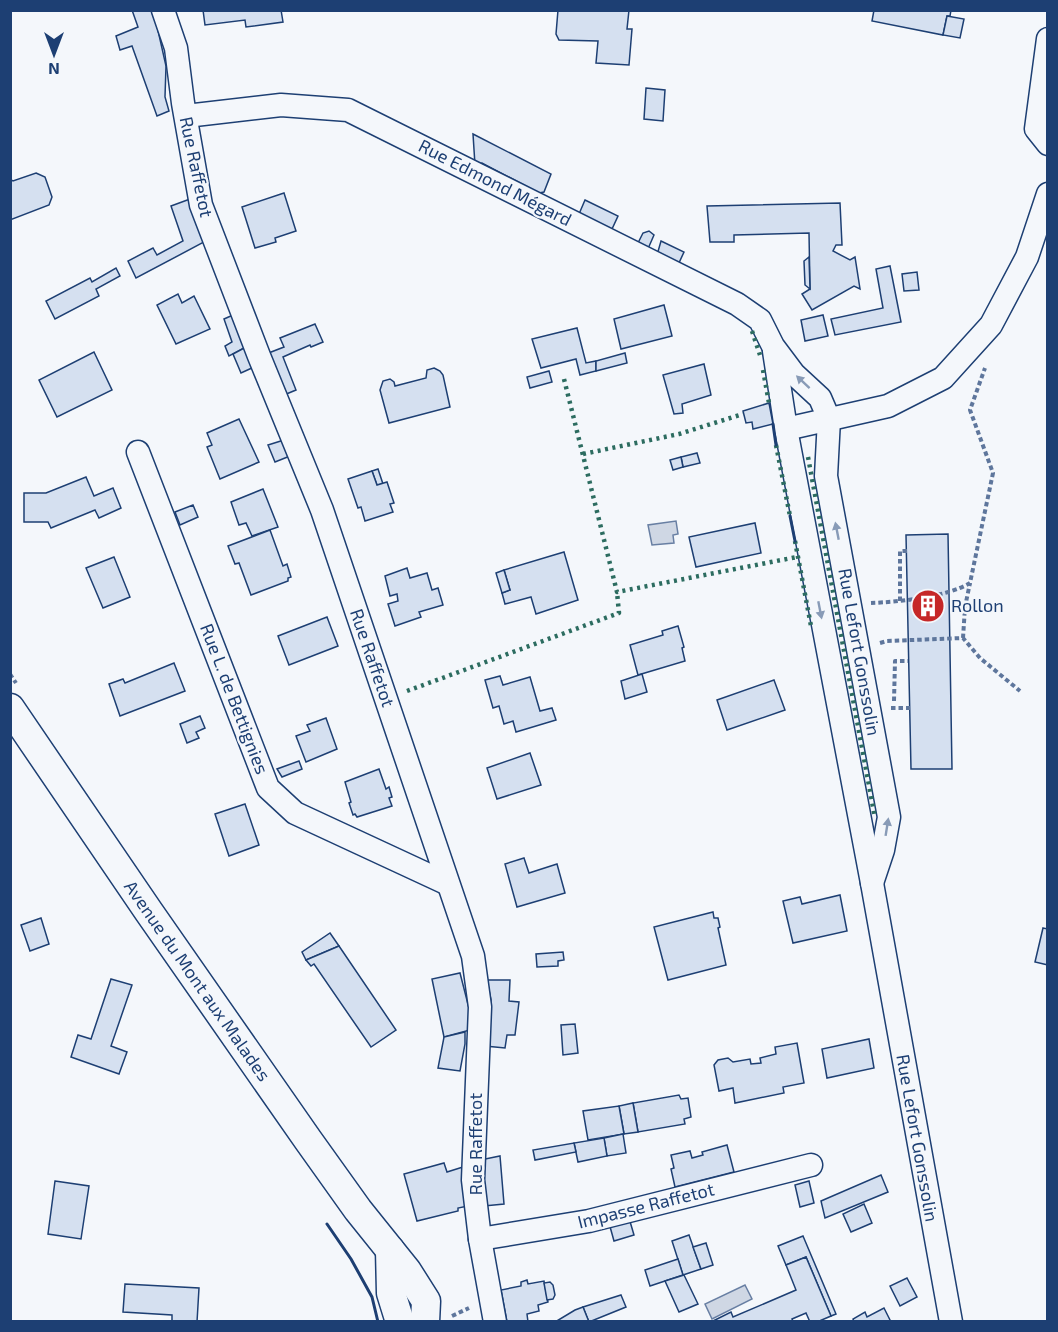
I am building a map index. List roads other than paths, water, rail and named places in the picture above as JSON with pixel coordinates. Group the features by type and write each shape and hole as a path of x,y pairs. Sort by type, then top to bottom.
{"street":[{"name":"Rue Raffetot","path":"163,10 176,48 201,205 322,510 473,956 480,1007 473,1180 480,1239 495,1322"},
{"path":"1047,39 1036,129 1047,144"},
{"name":"Rue Edmond Mégard","path":"186,116 281,105 348,110 737,304 760,320 773,346 794,374 820,398 829,419"},
{"path":"786,429 888,406 943,378 991,325 1027,257 1047,194"},
{"name":"Rue Edmond Mégard","path":"773,346 786,429"},
{"name":"Rue Lefort Gonssolin","path":"829,419 826,476 889,817 883,850 872,883"},
{"name":"Rue Lefort Gonssolin","path":"786,429 872,883 951,1322"},
{"name":"Rue L. de Bettignies","path":"138,452 268,788 295,813 448,884"},
{"name":"Avenue du Mont aux Malades","path":"10,708 308,1140 390,1250 430,1315"},
{"name":"Impasse Raffetot","path":"480,1239 589,1221 811,1165"},
{"path":"390,1250 391,1293 400,1322"}],"place":[{"name":"Rollon","path":"928,606"}]}
